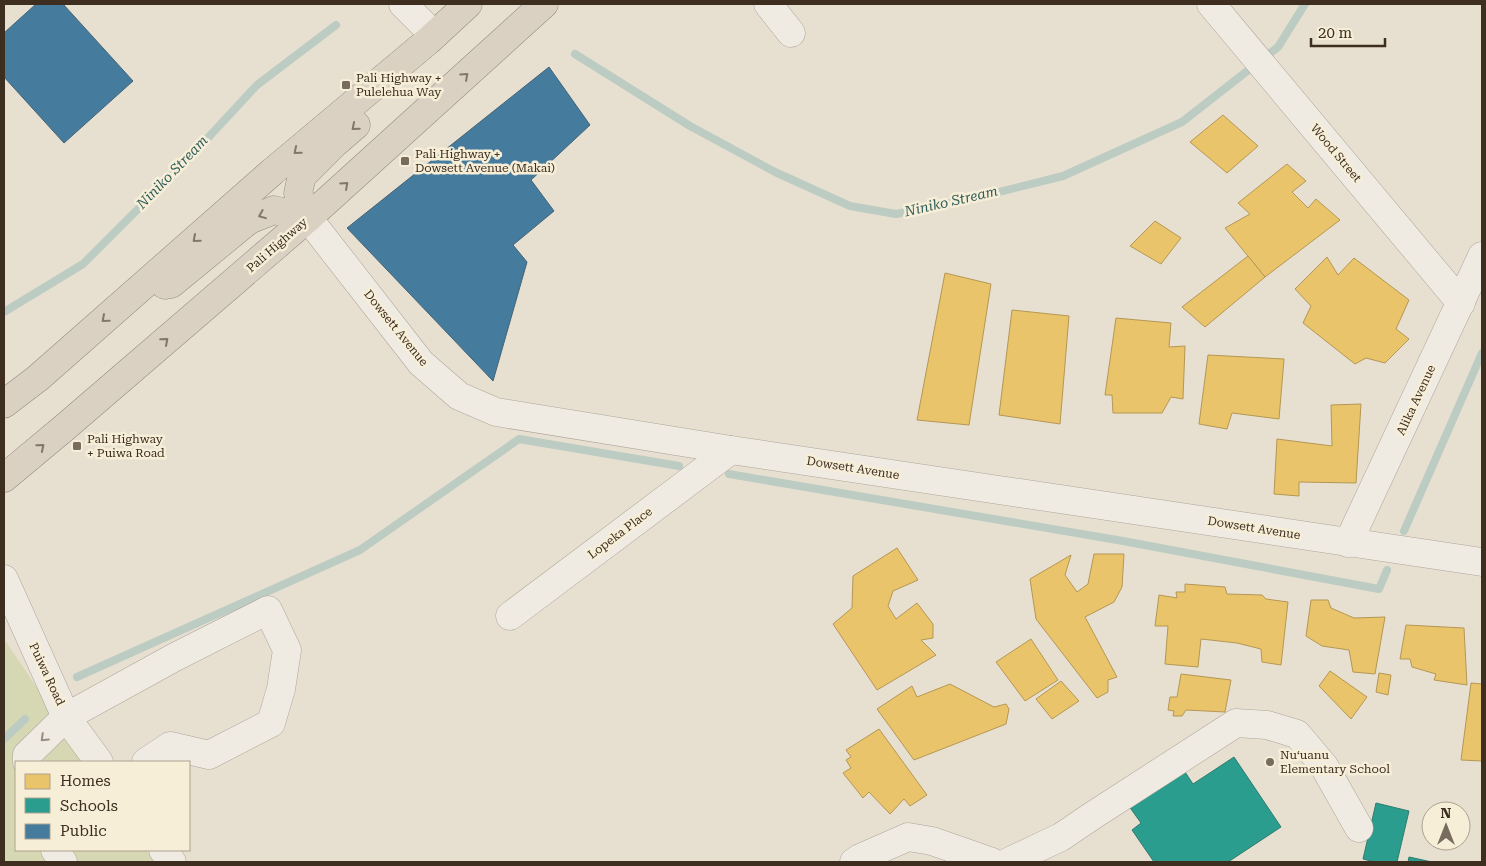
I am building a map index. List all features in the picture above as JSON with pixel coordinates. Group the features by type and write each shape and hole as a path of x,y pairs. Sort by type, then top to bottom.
{"highway":[{"path":"4,404 38,378 272,172 431,38 468,4"},
{"name":"Pali Highway","path":"4,478 72,422 308,218 544,4"},
{"path":"308,218 298,193 302,176 334,144 426,66 431,38"},
{"path":"141,287 172,284 250,220 274,210 308,218"}],"street":[{"path":"404,4 431,38"},
{"path":"768,4 791,32"},
{"name":"Wood Street","path":"1211,4 1461,303"},
{"name":"Dowsett Avenue","path":"308,218 421,363 459,396 496,412 731,450 1482,562"},
{"name":"Alika Avenue","path":"1348,543 1482,256"},
{"name":"Lopeka Place","path":"510,616 731,450"},
{"name":"Puiwa Road","path":"4,579 66,717 98,761"},
{"path":"27,761 27,755 66,717 174,657 268,610 287,650 281,689 271,723 209,755 170,746 148,761"},
{"path":"1008,862 1061,838 1236,723 1267,725 1297,734 1324,766 1359,828"},
{"path":"854,862 908,838 932,841 992,862"},
{"path":"56,851 63,862"},
{"path":"164,851 172,862"}],"green space":[{"path":"4,639 86,761 15,761 15,851 148,851 155,862 4,862"}],"building: Homes":[{"path":"1223,115 1258,146 1227,173 1190,142"},
{"path":"1287,164 1306,181 1292,192 1308,208 1316,199 1340,220 1265,277 1225,228 1250,214 1238,203"},
{"path":"1155,221 1181,238 1161,264 1130,246"},
{"path":"1248,256 1265,277 1205,327 1182,307"},
{"path":"1327,257 1338,275 1354,258 1409,300 1396,329 1409,339 1385,363 1366,358 1355,364 1303,323 1311,306 1295,289"},
{"path":"945,273 991,284 969,425 917,420"},
{"path":"1012,310 1069,316 1060,424 999,415"},
{"path":"1116,318 1171,323 1169,347 1185,346 1183,399 1171,397 1162,413 1113,413 1112,395 1105,395"},
{"path":"1208,355 1284,359 1279,419 1232,413 1227,429 1199,424"},
{"path":"1361,404 1356,483 1299,482 1299,496 1274,494 1277,439 1332,446 1331,405"},
{"path":"897,548 918,580 893,591 888,606 896,619 917,603 933,624 933,638 921,640 936,655 877,690 833,624 852,608 853,576"},
{"path":"1094,554 1124,554 1122,587 1114,602 1085,617 1117,677 1108,680 1108,692 1097,698 1036,619 1030,579 1071,555 1065,575 1077,592 1088,584"},
{"path":"1185,584 1225,587 1227,594 1262,595 1266,599 1288,602 1281,665 1262,662 1261,649 1237,643 1201,639 1198,667 1165,664 1168,626 1155,626 1159,595 1177,598 1176,592 1185,592"},
{"path":"1311,600 1328,600 1331,608 1354,618 1385,617 1375,674 1353,672 1349,650 1322,646 1306,636"},
{"path":"1406,625 1464,628 1467,685 1434,680 1436,674 1412,667 1410,659 1400,659"},
{"path":"1031,639 1058,680 1025,701 996,662"},
{"path":"1330,671 1367,697 1351,719 1319,686"},
{"path":"1379,673 1391,675 1388,695 1376,692"},
{"path":"1181,674 1231,680 1225,712 1186,710 1182,716 1173,716 1174,711 1168,710 1170,697 1177,697"},
{"path":"1061,681 1079,701 1052,719 1036,699"},
{"path":"1471,683 1482,684 1482,761 1461,760"},
{"path":"950,684 994,707 1006,704 1009,709 1006,724 914,760 877,709 912,686 917,697"},
{"path":"879,729 927,795 910,806 904,799 890,814 869,792 863,798 843,773 851,768 846,760 851,757 846,750"}],"building: Schools":[{"path":"1234,757 1281,827 1228,862 1154,862 1132,830 1141,823 1126,802 1181,766 1193,784"},
{"path":"1376,803 1409,811 1397,862 1375,862 1363,859"},
{"path":"1409,857 1432,862 1408,862"}],"building: Public":[{"path":"36,4 63,4 133,81 64,143 4,77 4,33"},
{"path":"549,67 590,125 531,180 554,211 513,245 527,262 493,381 347,228"}],"waterway":[{"name":"Niniko Stream","path":"575,54 690,126 775,172 850,206 896,214 979,197 1063,176 1182,122 1278,47 1305,4"},
{"name":"Niniko Stream","path":"4,312 83,264 191,156 257,85 336,25"},
{"path":"1404,531 1482,353"},
{"path":"77,677 360,550 519,439 679,466"},
{"path":"729,474 1123,541 1379,589 1387,570"},
{"path":"4,739 25,719"}],"place":[{"name":"Pali Highway + Pulelehua Way","path":"346,85"},
{"name":"Pali Highway + Dowsett Avenue (Makai)","path":"405,161"},
{"name":"Pali Highway + Puiwa Road","path":"77,446"},
{"name":"Nuʻuanu Elementary School","path":"1270,762"}]}
